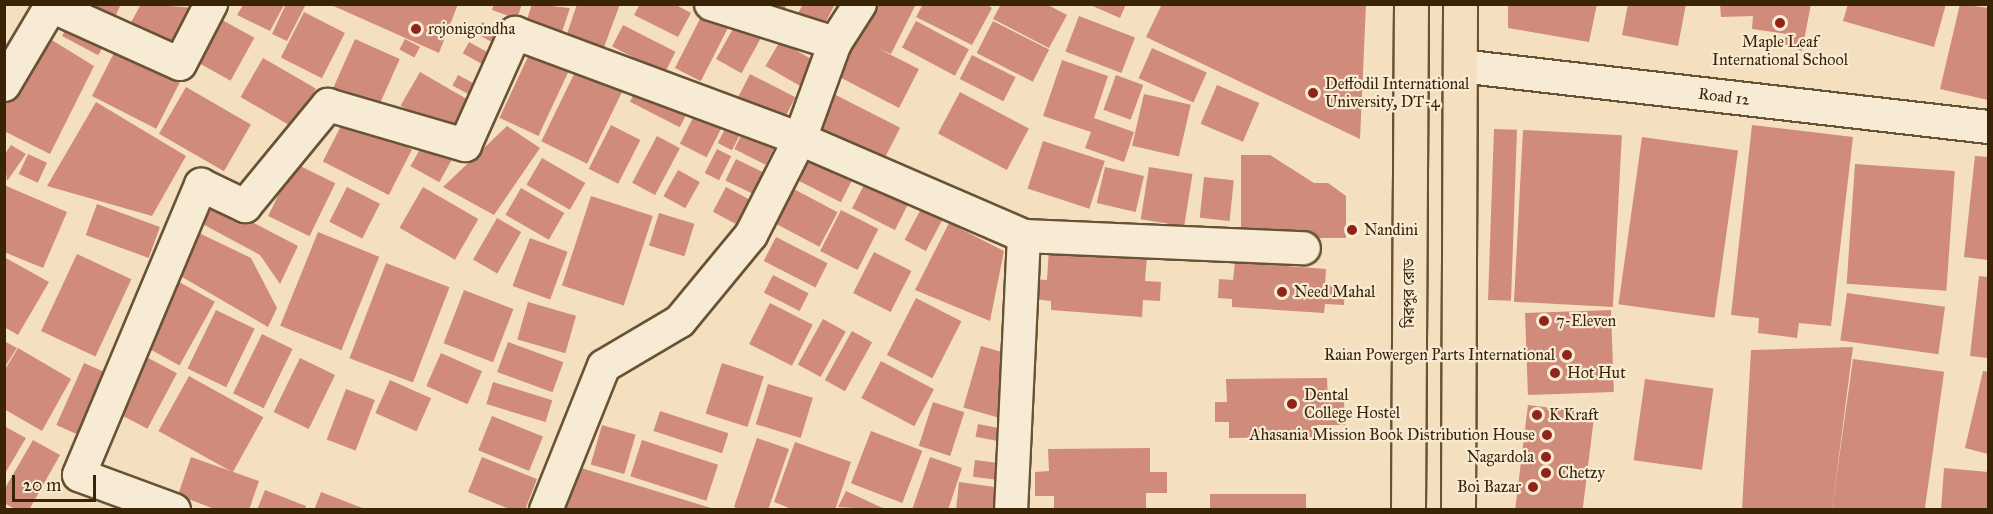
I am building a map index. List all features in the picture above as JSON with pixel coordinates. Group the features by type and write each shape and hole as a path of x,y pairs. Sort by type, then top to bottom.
{"highway":[{"name":"মিরপুর রোড","path":"1408,510 1412,4"},
{"path":"1458,510 1460,4"}],"street":[{"path":"4,85 52,5 180,64 211,4"},
{"path":"711,4 835,43"},
{"path":"546,510 604,366 680,321 751,235 800,139 835,43 860,4"},
{"path":"174,510 79,475 201,185 245,206 328,105 465,145 515,33 800,139 1024,236 1304,248"},
{"name":"Road 12","path":"1460,66 1989,127"},
{"path":"1011,510 1024,236"}],"building":[{"path":"82,4 121,4 114,19"},
{"path":"141,4 195,8 172,52 128,28"},
{"path":"286,4 306,4 287,41 272,34"},
{"name":"rojonigondha","path":"329,4 458,4 439,53"},
{"path":"494,4 522,4 517,19 492,10"},
{"path":"532,4 570,8 560,38 525,25"},
{"path":"577,4 620,4 603,50 566,37"},
{"path":"640,4 674,4 691,13 678,37 634,15"},
{"path":"764,4 787,4 782,14"},
{"path":"803,4 835,4 822,29 797,15"},
{"path":"875,4 916,4 891,54 877,48 919,69 899,108 828,71"},
{"path":"923,4 986,4 992,8 972,45 916,17"},
{"path":"1001,4 1046,4 1067,15 1049,48 993,19"},
{"path":"1088,4 1126,4 1120,18"},
{"name":"Deffodil International University, DT-4","path":"1162,4 1366,4 1360,139 1146,37"},
{"path":"1508,4 1597,4 1589,42 1508,28"},
{"path":"1628,4 1686,4 1678,46 1622,35"},
{"name":"Maple Leaf International School","path":"1720,4 1811,4 1802,51 1783,44 1787,34 1752,29 1753,16 1721,17"},
{"path":"1848,4 1946,4 1934,47 1843,21"},
{"path":"1960,4 1988,8 1988,100 1940,89"},
{"path":"243,5 284,5 270,31 237,15"},
{"path":"704,11 730,24 701,81 675,68"},
{"path":"304,12 345,33 322,78 281,57"},
{"path":"215,16 254,38 231,81 191,59"},
{"path":"1079,16 1135,38 1121,73 1065,51"},
{"path":"70,21 106,40 98,55 62,36"},
{"path":"916,21 969,49 955,76 902,47"},
{"path":"993,21 1049,50 1033,82 977,53"},
{"path":"482,22 505,34 499,46 476,33"},
{"path":"623,25 676,52 665,73 612,46"},
{"path":"735,25 760,39 741,73 716,59"},
{"path":"29,26 94,66 50,154 4,131 4,68"},
{"path":"355,39 400,59 377,110 332,90"},
{"path":"405,39 420,47 414,58 399,50"},
{"path":"780,41 815,61 800,86 766,66"},
{"path":"469,42 492,55 485,66 463,53"},
{"path":"117,47 181,80 156,129 92,96"},
{"path":"532,48 571,66 538,136 499,118"},
{"path":"1152,48 1207,72 1193,103 1139,78"},
{"path":"972,55 1016,77 1003,101 960,79"},
{"path":"263,58 316,88 293,127 240,97"},
{"path":"1062,60 1108,76 1094,118 1134,132 1124,162 1085,148 1091,132 1043,116"},
{"path":"579,64 625,86 587,164 541,141"},
{"path":"420,72 473,103 453,136 400,106"},
{"path":"750,74 795,97 782,123 737,100"},
{"path":"458,75 481,87 475,98 452,86"},
{"path":"1116,75 1143,85 1131,120 1103,110"},
{"path":"639,84 689,109 680,127 630,102"},
{"path":"1217,85 1259,103 1243,142 1201,124"},
{"path":"186,87 251,124 224,171 159,134"},
{"path":"828,91 900,128 881,166 808,129"},
{"path":"960,92 1029,129 1007,170 938,133"},
{"path":"1144,94 1191,105 1179,156 1132,146"},
{"path":"96,102 186,156 152,216 47,186"},
{"path":"698,108 725,122 707,157 680,144"},
{"path":"346,116 412,150 389,195 323,161"},
{"path":"730,119 744,126 732,150 718,143"},
{"path":"747,124 778,140 765,165 734,149"},
{"path":"611,125 640,140 618,184 589,169"},
{"path":"1752,125 1853,137 1831,326 1799,323 1797,338 1758,333 1759,318 1731,315"},
{"path":"507,126 540,148 494,215 443,187"},
{"path":"1494,129 1517,130 1511,301 1488,300"},
{"path":"1523,130 1622,135 1613,307 1514,302"},
{"path":"657,136 680,148 655,195 632,183"},
{"path":"1642,137 1738,150 1715,318 1618,304"},
{"path":"425,140 454,156 439,182 410,166"},
{"path":"1043,141 1105,161 1089,209 1028,189"},
{"path":"11,145 26,154 7,181 4,155"},
{"path":"801,146 855,174 841,202 786,175"},
{"path":"717,149 731,156 719,180 705,173"},
{"path":"28,154 47,163 38,183 19,174"},
{"path":"1241,155 1270,155 1314,183 1328,183 1346,196 1346,238 1241,238"},
{"path":"1975,156 1988,157 1988,260 1964,257"},
{"path":"542,158 585,183 570,210 526,185"},
{"path":"736,159 769,175 759,197 725,181"},
{"path":"294,163 335,183 309,236 268,216"},
{"path":"1855,164 1955,171 1946,291 1847,284"},
{"path":"1105,167 1144,176 1136,212 1097,203"},
{"path":"1149,167 1192,174 1184,226 1141,219"},
{"path":"678,170 700,182 685,208 663,196"},
{"path":"868,177 911,199 895,230 852,208"},
{"path":"1204,177 1234,180 1230,221 1200,218"},
{"path":"4,185 67,212 43,268 4,252"},
{"path":"347,187 380,204 362,239 329,222"},
{"path":"423,187 478,219 455,260 400,228"},
{"path":"726,187 761,206 748,231 713,212"},
{"path":"790,187 838,212 819,247 772,221"},
{"path":"521,188 564,213 549,240 506,215"},
{"path":"591,196 653,216 624,305 562,285"},
{"path":"206,198 298,246 280,284 260,255 195,220"},
{"path":"97,204 160,227 149,258 86,235"},
{"path":"922,207 943,218 926,251 905,240"},
{"path":"841,210 878,229 858,270 820,251"},
{"path":"659,213 694,224 684,256 649,246"},
{"path":"497,218 521,232 497,274 473,260"},
{"path":"949,223 1004,251 990,321 915,290"},
{"path":"318,232 379,257 341,350 280,326"},
{"path":"199,233 251,258 277,308 268,327 177,274"},
{"path":"776,237 828,263 815,287 764,261"},
{"path":"530,238 568,252 550,300 513,286"},
{"path":"1049,249 1147,256 1145,281 1161,282 1160,301 1143,300 1142,317 1051,310 1051,301 1033,299 1034,279 1047,280"},
{"path":"874,252 911,271 891,312 853,293"},
{"path":"77,254 131,279 95,356 41,331"},
{"path":"4,257 49,282 18,335 4,327"},
{"name":"Need Mahal","path":"1235,262 1326,269 1325,285 1345,287 1344,305 1325,304 1324,313 1232,307 1232,299 1218,298 1219,279 1233,280"},
{"path":"386,263 449,287 413,383 349,358"},
{"path":"773,275 809,293 800,311 764,293"},
{"path":"1979,276 1988,277 1988,358 1970,356"},
{"path":"172,278 215,302 179,366 137,342"},
{"path":"464,290 513,309 493,362 444,343"},
{"path":"1847,293 1945,307 1938,354 1840,341"},
{"path":"916,298 961,321 932,378 887,355"},
{"path":"528,302 576,316 565,353 517,339"},
{"path":"770,303 813,325 792,366 749,344"},
{"path":"216,310 255,329 226,387 188,368"},
{"path":"1611,310 1614,392 1528,395 1525,313"},
{"path":"823,319 846,332 821,377 798,364"},
{"path":"852,331 872,342 845,391 825,380"},
{"path":"262,334 293,349 264,408 233,393"},
{"path":"4,341 17,348 4,368"},
{"path":"508,342 563,362 552,392 497,372"},
{"path":"981,346 1015,356 997,417 963,408"},
{"path":"1853,347 1832,510 1742,510 1751,350"},
{"path":"18,348 71,379 42,431 4,409 4,371"},
{"path":"139,353 177,373 147,429 109,409"},
{"path":"441,353 482,371 467,404 426,386"},
{"path":"300,358 335,375 309,429 274,412"},
{"path":"1853,359 1944,372 1925,510 1832,510"},
{"path":"881,361 934,389 914,426 861,398"},
{"path":"84,363 115,377 87,439 56,425"},
{"path":"722,363 764,377 747,427 706,413"},
{"path":"1983,371 1988,372 1988,454 1965,448"},
{"path":"189,376 263,417 233,472 158,431"},
{"path":"1327,378 1328,400 1344,400 1345,425 1317,425 1317,437 1229,438 1229,422 1215,422 1215,402 1227,402 1226,379"},
{"path":"1645,379 1713,389 1702,470 1634,460"},
{"path":"390,380 431,398 416,431 375,413"},
{"path":"493,382 552,400 546,422 486,404"},
{"path":"768,384 813,398 801,438 756,424"},
{"path":"346,389 375,400 356,451 327,439"},
{"path":"933,402 964,412 950,456 919,446"},
{"path":"1528,405 1595,413 1583,510 1515,509"},
{"path":"660,411 728,433 722,453 654,431"},
{"path":"492,416 543,437 529,471 478,450"},
{"path":"978,424 1003,429 1000,442 976,437"},
{"path":"602,425 636,435 624,474 591,464"},
{"path":"4,426 26,438 4,475"},
{"path":"871,431 922,451 902,503 851,483"},
{"path":"757,438 789,449 768,510 742,510 734,507"},
{"path":"33,440 60,455 29,510 17,510 4,503 4,490"},
{"path":"642,440 718,465 706,501 630,476"},
{"path":"795,442 851,462 835,510 794,510 774,502"},
{"path":"1150,448 1150,472 1167,472 1167,493 1146,493 1146,509 1054,509 1054,496 1035,496 1035,472 1049,471 1048,449"},
{"path":"191,457 259,481 249,510 217,510 178,495"},
{"path":"482,457 537,479 525,510 512,510 468,492"},
{"path":"930,457 962,468 948,510 912,510"},
{"path":"975,460 1007,464 1005,481 973,477"},
{"path":"578,467 714,509 714,510 565,510"},
{"path":"1944,468 1988,472 1988,510 1941,510"},
{"path":"959,482 1009,489 1006,510 956,510"},
{"path":"265,490 306,506 305,510 257,510"},
{"path":"846,491 887,510 838,507"},
{"path":"321,492 365,509 365,510 314,510"},
{"path":"1210,494 1306,494 1306,510 1210,510"}],"place":[{"name":"Maple Leaf International School","path":"1780,23"},
{"name":"rojonigondha","path":"416,29"},
{"name":"Deffodil International University, DT-4","path":"1313,93"},
{"name":"Nandini","path":"1352,230"},
{"name":"Need Mahal","path":"1282,292"},
{"name":"7-Eleven","path":"1544,321"},
{"name":"Raian Powergen Parts International","path":"1567,355"},
{"name":"Hot Hut","path":"1555,373"},
{"name":"Dental College Hostel","path":"1292,404"},
{"name":"K Kraft","path":"1537,415"},
{"name":"Ahasania Mission Book Distribution House","path":"1547,435"},
{"name":"Nagardola","path":"1546,457"},
{"name":"Chetzy","path":"1546,473"},
{"name":"Boi Bazar","path":"1533,487"}]}
